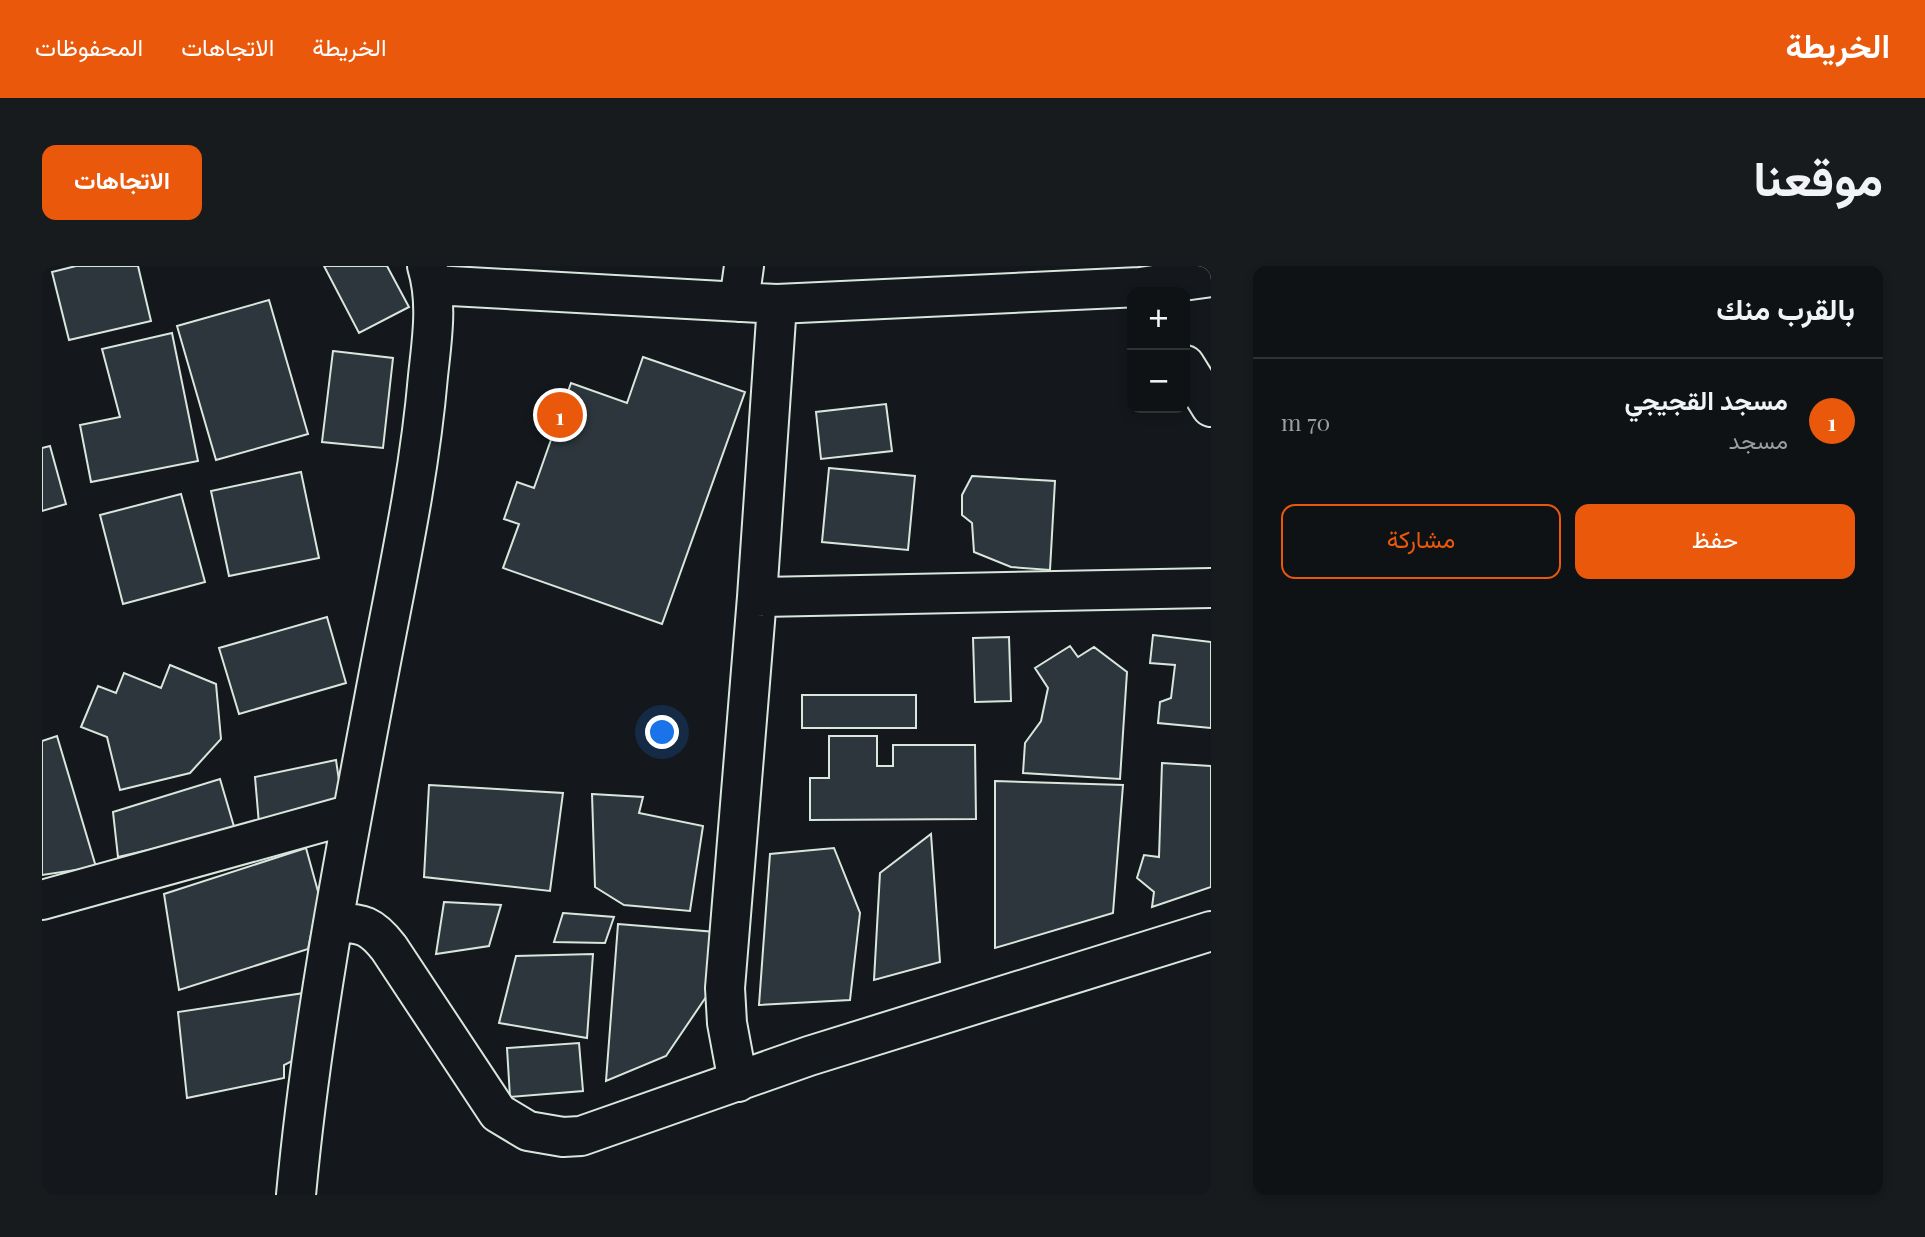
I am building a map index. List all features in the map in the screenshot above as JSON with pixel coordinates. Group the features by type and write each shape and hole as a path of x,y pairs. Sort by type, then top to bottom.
{"street":[{"path":"296,1195 301,1142 352,814 404,548 423,429 434,319 430,276 741,284 777,304 1211,277"},
{"path":"738,1082 727,1023 725,988 757,597 777,304"},
{"path":"1190,373 1211,407"},
{"path":"757,597 1211,588"},
{"path":"42,900 352,814"},
{"path":"334,923 356,922 376,931 498,1113 528,1131 563,1137 581,1136 822,1052 1211,931"}],"building":[{"path":"76,266 138,266 151,321 69,340 52,272"},
{"path":"324,266 387,266 409,307 359,333"},
{"path":"269,300 308,434 216,460 177,326"},
{"path":"172,333 198,461 91,482 80,425 120,417 102,349"},
{"path":"333,351 393,358 383,448 322,442"},
{"path":"643,357 745,392 662,624 503,568 519,524 504,519 517,482 534,488 571,383 627,403"},
{"path":"886,404 892,451 821,459 816,412"},
{"path":"50,446 66,504 42,511 42,448"},
{"path":"829,468 915,476 908,550 822,542"},
{"path":"301,472 319,558 229,576 211,491"},
{"path":"972,476 1055,481 1050,570 1011,567 974,552 972,523 962,515 962,495"},
{"path":"181,494 205,582 123,604 100,515"},
{"path":"327,617 346,683 239,714 219,648"},
{"path":"1153,635 1211,642 1211,728 1158,723 1160,702 1171,698 1175,665 1150,663"},
{"path":"1009,637 1011,701 975,702 973,638"},
{"path":"1070,646 1078,657 1094,647 1127,672 1120,779 1023,773 1025,743 1041,721 1048,688 1035,668"},
{"path":"170,665 216,684 221,739 190,773 120,790 107,737 81,727 98,686 116,693 124,673 161,688"},
{"path":"802,695 916,695 916,728 802,728"},
{"path":"57,736 96,867 42,875 42,741"},
{"path":"829,736 877,736 877,766 893,766 893,745 975,745 976,819 810,820 810,778 829,778"},
{"path":"336,760 343,808 259,824 255,777"},
{"path":"1162,763 1211,766 1211,887 1152,907 1154,892 1137,878 1144,855 1159,857"},
{"path":"220,779 235,830 118,857 113,812"},
{"path":"995,781 1123,785 1113,913 995,948"},
{"path":"429,785 563,793 550,891 424,877"},
{"path":"592,794 643,797 639,813 703,826 690,911 624,905 595,887"},
{"path":"931,834 940,962 874,980 880,873"},
{"path":"306,848 319,895 308,949 179,990 164,894"},
{"path":"834,848 860,913 850,1000 759,1005 770,854"},
{"path":"444,902 501,905 489,946 436,954"},
{"path":"563,913 614,917 605,943 554,942"},
{"path":"618,924 716,932 706,997 666,1056 606,1081"},
{"path":"593,954 587,1038 499,1023 516,956"},
{"path":"304,993 304,1055 284,1065 284,1078 187,1098 178,1012"},
{"path":"579,1043 583,1091 510,1097 507,1048"}],"place":[{"name":"مسجد القجيجي","path":"560,415"}]}
